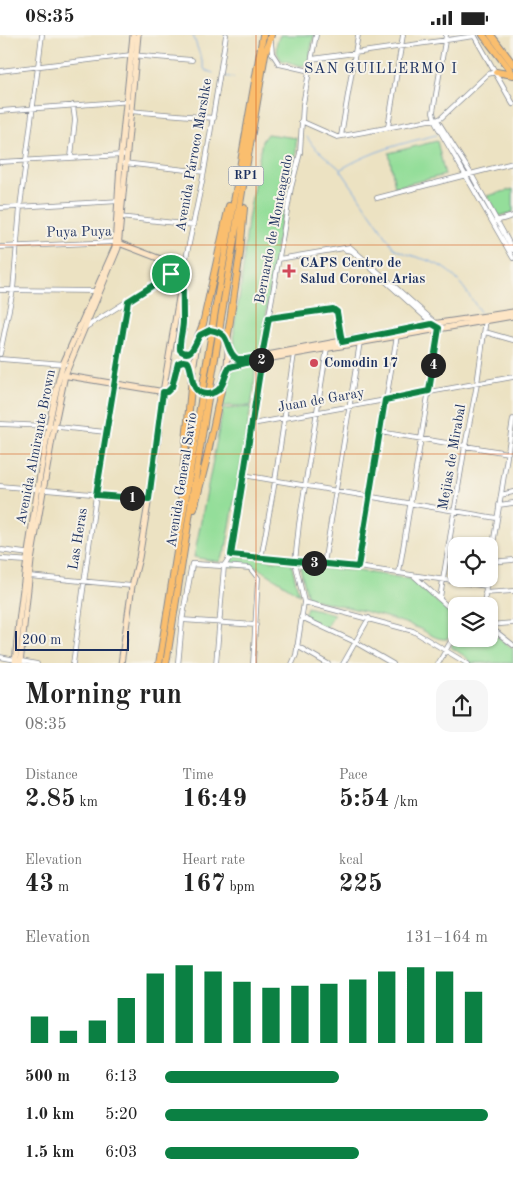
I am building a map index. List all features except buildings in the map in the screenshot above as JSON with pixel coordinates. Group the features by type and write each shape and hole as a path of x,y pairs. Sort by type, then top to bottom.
{"highway":[{"name":"Avenida General Savio","path":"218,318 240,161 262,35"},
{"path":"483,35 513,75"},
{"path":"491,35 513,64"},
{"name":"Avenida General Savio","path":"159,663 177,546 214,339 248,166 265,54 271,36"},
{"path":"496,72 513,75"},
{"path":"197,339 203,324 240,161"},
{"path":"227,341 240,253 248,166"},
{"path":"177,546 192,377"},
{"path":"186,534 202,482 222,386"},
{"name":"Avenida General Savio","path":"168,663 169,644 204,403"}],"main road":[{"name":"Avenida Almirante Brown","path":"133,35 134,55"},
{"name":"Avenida Almirante Brown","path":"17,662 29,553 62,375 117,243 123,155 138,35"},
{"name":"Puya Puya","path":"117,243 184,268"},
{"name":"Avenida Párroco Marshke","path":"121,663 132,586 139,558 149,499 163,392 184,268"},
{"path":"182,287 183,320 180,350 188,353 204,331 210,330 222,334 227,341 230,352 237,359 294,354 360,343 436,325 513,314"},
{"name":"Avenida Almirante Brown","path":"66,364 83,329 97,291"},
{"path":"225,375 232,366 262,358 436,325 513,314"},
{"path":"192,377 197,339"},
{"path":"62,375 167,392 171,389 177,365 181,361 185,361 189,363 196,389 204,394 213,393 222,386 225,375 227,341"}],"street":[{"path":"0,354 13,290 20,207 28,160 42,35"},
{"name":"Avenida Párroco Marshke","path":"184,268 214,118 226,35"},
{"name":"Bernardo de Monteagudo","path":"216,663 224,566 231,555 290,188 300,153 303,104 316,35"},
{"path":"341,136 358,35"},
{"path":"388,127 403,35"},
{"path":"446,35 433,112 436,124 513,250"},
{"path":"271,36 272,51 275,59 281,65 310,71"},
{"path":"312,59 474,36 513,104"},
{"path":"0,71 134,55 192,60"},
{"path":"302,121 333,136 341,136 436,120 446,114 488,74 496,72"},
{"path":"0,111 129,101"},
{"path":"71,157 75,120 73,105"},
{"path":"128,111 214,118"},
{"path":"0,162 123,155"},
{"path":"123,163 204,172"},
{"path":"377,198 513,163"},
{"path":"0,208 121,201"},
{"path":"495,221 513,216"},
{"path":"120,217 194,225"},
{"path":"495,221 513,259"},
{"name":"Puya Puya","path":"0,247 117,243"},
{"path":"278,260 350,247 436,325 429,391 399,573"},
{"path":"78,333 171,274 184,268"},
{"path":"0,290 97,291"},
{"name":"Las Heras","path":"73,663 96,495 128,301"},
{"path":"269,318 335,309 342,342"},
{"name":"Mejias de Mirabal","path":"440,598 486,319"},
{"path":"484,332 513,340"},
{"path":"358,567 397,335"},
{"path":"324,564 360,343"},
{"path":"292,663 296,655 304,602 295,562 299,524 327,348"},
{"path":"261,559 294,354"},
{"path":"0,359 66,364"},
{"name":"Juan de Garay","path":"252,424 513,377"},
{"path":"493,537 513,419"},
{"path":"0,424 106,432"},
{"path":"380,433 508,453"},
{"path":"243,475 496,518"},
{"path":"0,486 149,499"},
{"path":"501,495 513,492"},
{"path":"499,505 513,503"},
{"path":"0,550 29,553"},
{"path":"231,555 358,567 448,581"},
{"path":"0,559 28,561"},
{"path":"498,561 513,560"},
{"path":"178,663 182,620 192,564 250,568 255,572 259,581 253,663"},
{"path":"414,575 448,606"},
{"path":"27,576 132,586"},
{"path":"484,597 486,587"},
{"path":"484,593 513,591"},
{"path":"304,602 413,631 468,663"},
{"path":"301,617 356,642 393,663"},
{"path":"343,663 369,619"},
{"path":"182,620 256,625"},
{"path":"498,625 513,623"},
{"path":"498,633 513,645"},
{"path":"438,663 448,646"},
{"path":"297,647 328,663"},
{"path":"0,657 17,662 38,663"},
{"path":"312,663 316,657"}],"green space":[{"path":"280,35 314,35 308,63 302,66 281,60 276,48"},
{"path":"267,134 296,138 296,154 280,224 260,354 241,357 235,352 234,328 241,287 248,219 262,141"},
{"path":"437,141 445,175 395,187 389,153"},
{"path":"513,189 513,212 499,216 487,196"},
{"path":"253,366 255,368 254,389 251,406 222,406 231,371 235,368"},
{"path":"251,407 226,549 219,562 194,557 223,409"},
{"path":"232,555 291,563 299,594 257,567 228,566"},
{"path":"300,567 358,571 410,579 448,611 448,637 443,639 435,637 418,628 391,619 308,598"},
{"path":"307,607 334,614 326,628 304,617"},
{"path":"498,637 513,649 513,663 471,663 466,657 451,647 498,647"}],"waterway":[{"path":"193,35 205,70 213,73"},
{"path":"225,76 230,77"},
{"path":"341,169 376,152 436,135"},
{"path":"307,137 313,146 340,169 394,248 437,264 448,271 464,288 480,312"}],"place":[{"name":"CAPS Centro de Salud Coronel Arias","path":"289,271"},
{"name":"Comodin 17","path":"314,363"}],"district":[{"name":"SAN GUILLERMO I","path":"381,69"}],"route":[{"path":"184,268 182,287 183,323 180,348 184,353 192,350 198,337 204,331 210,330 223,335 230,352 237,359 262,356 269,318 333,309 337,312 342,342 432,324 439,328 429,391 385,400 358,567 231,555 262,359 233,365 227,370 222,386 217,391 208,394 200,393 194,387 188,362 181,361 178,363 171,388 167,392 163,392 149,499 96,495 128,301 171,274 184,268"}]}
